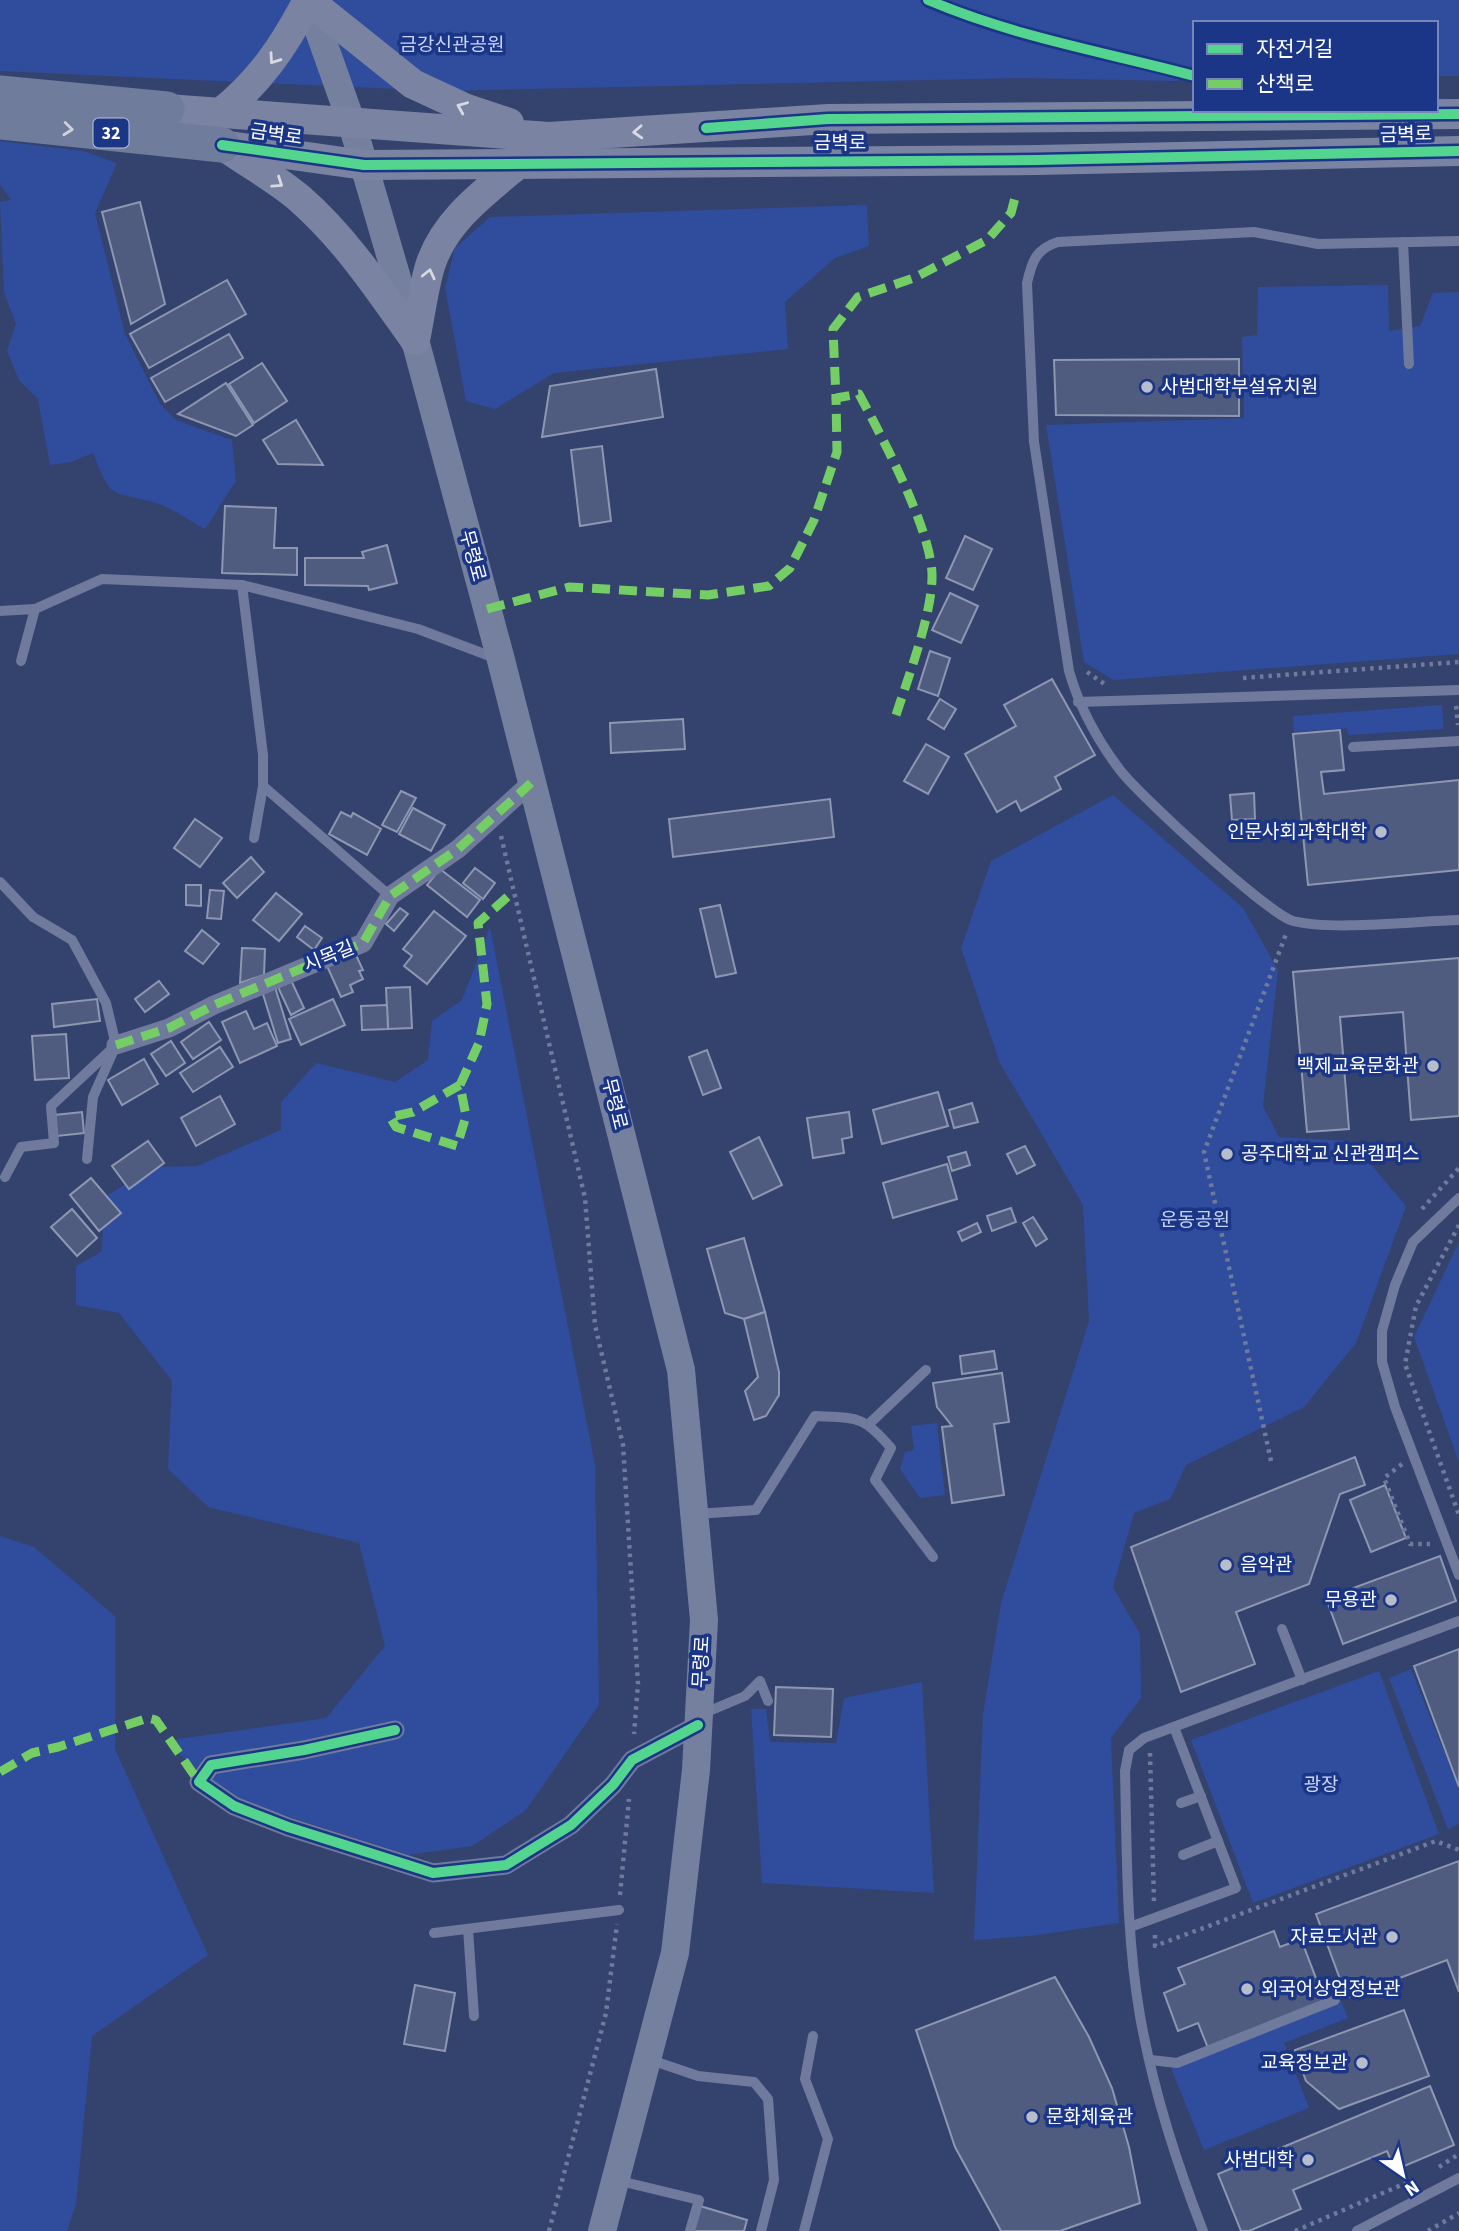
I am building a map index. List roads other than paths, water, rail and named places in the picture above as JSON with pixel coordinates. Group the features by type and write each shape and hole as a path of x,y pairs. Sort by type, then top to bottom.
{"highway":[{"name":"금벽로","path":"0,93 167,109"},
{"name":"금벽로","path":"0,122 220,129"}],"main road":[{"name":"무령로","path":"308,0 352,124 415,341 501,660 681,1370 704,1620 699,1720 676,1953 602,2231"},
{"path":"415,341 372,280 324,221 220,129 265,72 308,0 413,83 467,109 550,137"},
{"name":"금벽로","path":"167,109 220,129 364,165 1037,160 1459,151"},
{"name":"금벽로","path":"220,129 352,124 550,137 828,119 1459,114"},
{"path":"415,341 431,264 455,220 474,200 517,165"}],"street":[{"name":"시목길","path":"116,1045 169,1028 225,1000 363,943 390,896 458,849 531,783"},
{"path":"395,1730 304,1750 211,1765 200,1782 234,1806 288,1827 433,1872 506,1865 571,1825 612,1785 632,1760 699,1720"}],"lane":[{"path":"1459,241 1318,244 1254,232 1058,242 1042,247 1031,262 1027,283 1034,442 1069,671 1078,702 1121,771 1251,892 1292,920 1329,924 1459,920"},
{"path":"1403,242 1409,364"},
{"path":"0,611 34,609 102,579 242,586 418,629 501,660"},
{"path":"242,586 263,755 263,786 254,838"},
{"path":"21,662 34,609"},
{"path":"1078,702 1459,690"},
{"path":"1353,747 1459,741"},
{"path":"263,786 390,896"},
{"path":"0,882 33,917 72,940 106,1003 116,1045 93,1097 87,1159"},
{"path":"5,1177 21,1147 54,1143 51,1106 116,1045"},
{"path":"1459,1198 1413,1242 1395,1285 1382,1331 1382,1362 1395,1407 1459,1575"},
{"path":"870,1423 926,1370"},
{"path":"696,1514 756,1510 815,1416 843,1417 870,1423 891,1448 875,1480 933,1557"},
{"path":"1203,2231 1179,2167 1140,2016 1130,1927 1125,1771 1129,1750 1144,1738 1176,1732 1459,1621"},
{"path":"1282,1629 1302,1681"},
{"path":"699,1720 745,1696 760,1681 768,1701"},
{"path":"1130,1927 1236,1888 1176,1732"},
{"path":"1181,1803 1201,1796"},
{"path":"1183,1855 1218,1841"},
{"path":"434,1933 619,1910"},
{"path":"468,1929 474,2016"},
{"path":"1151,2060 1177,2063 1335,2000"},
{"path":"804,2231 828,2139 805,2078 813,2036"},
{"path":"648,2059 698,2076 754,2082 762,2088 768,2099 774,2180 761,2231"},
{"path":"1357,2231 1459,2178"},
{"path":"616,2180 699,2200 690,2231"}],"place":[{"name":"사범대학부설유치원","path":"1147,387"},
{"name":"인문사회과학대학","path":"1381,832"},
{"name":"백제교육문화관","path":"1433,1066"},
{"name":"공주대학교 신관캠퍼스","path":"1227,1154"},
{"name":"음악관","path":"1226,1565"},
{"name":"무용관","path":"1391,1600"},
{"name":"자료도서관","path":"1392,1937"},
{"name":"외국어상업정보관","path":"1247,1989"},
{"name":"교육정보관","path":"1362,2063"},
{"name":"문화체육관","path":"1032,2117"},
{"name":"사범대학","path":"1308,2160"}],"park label":[{"name":"금강신관공원","path":"452,45"},
{"name":"운동공원","path":"1195,1220"},
{"name":"광장","path":"1321,1785"}]}
